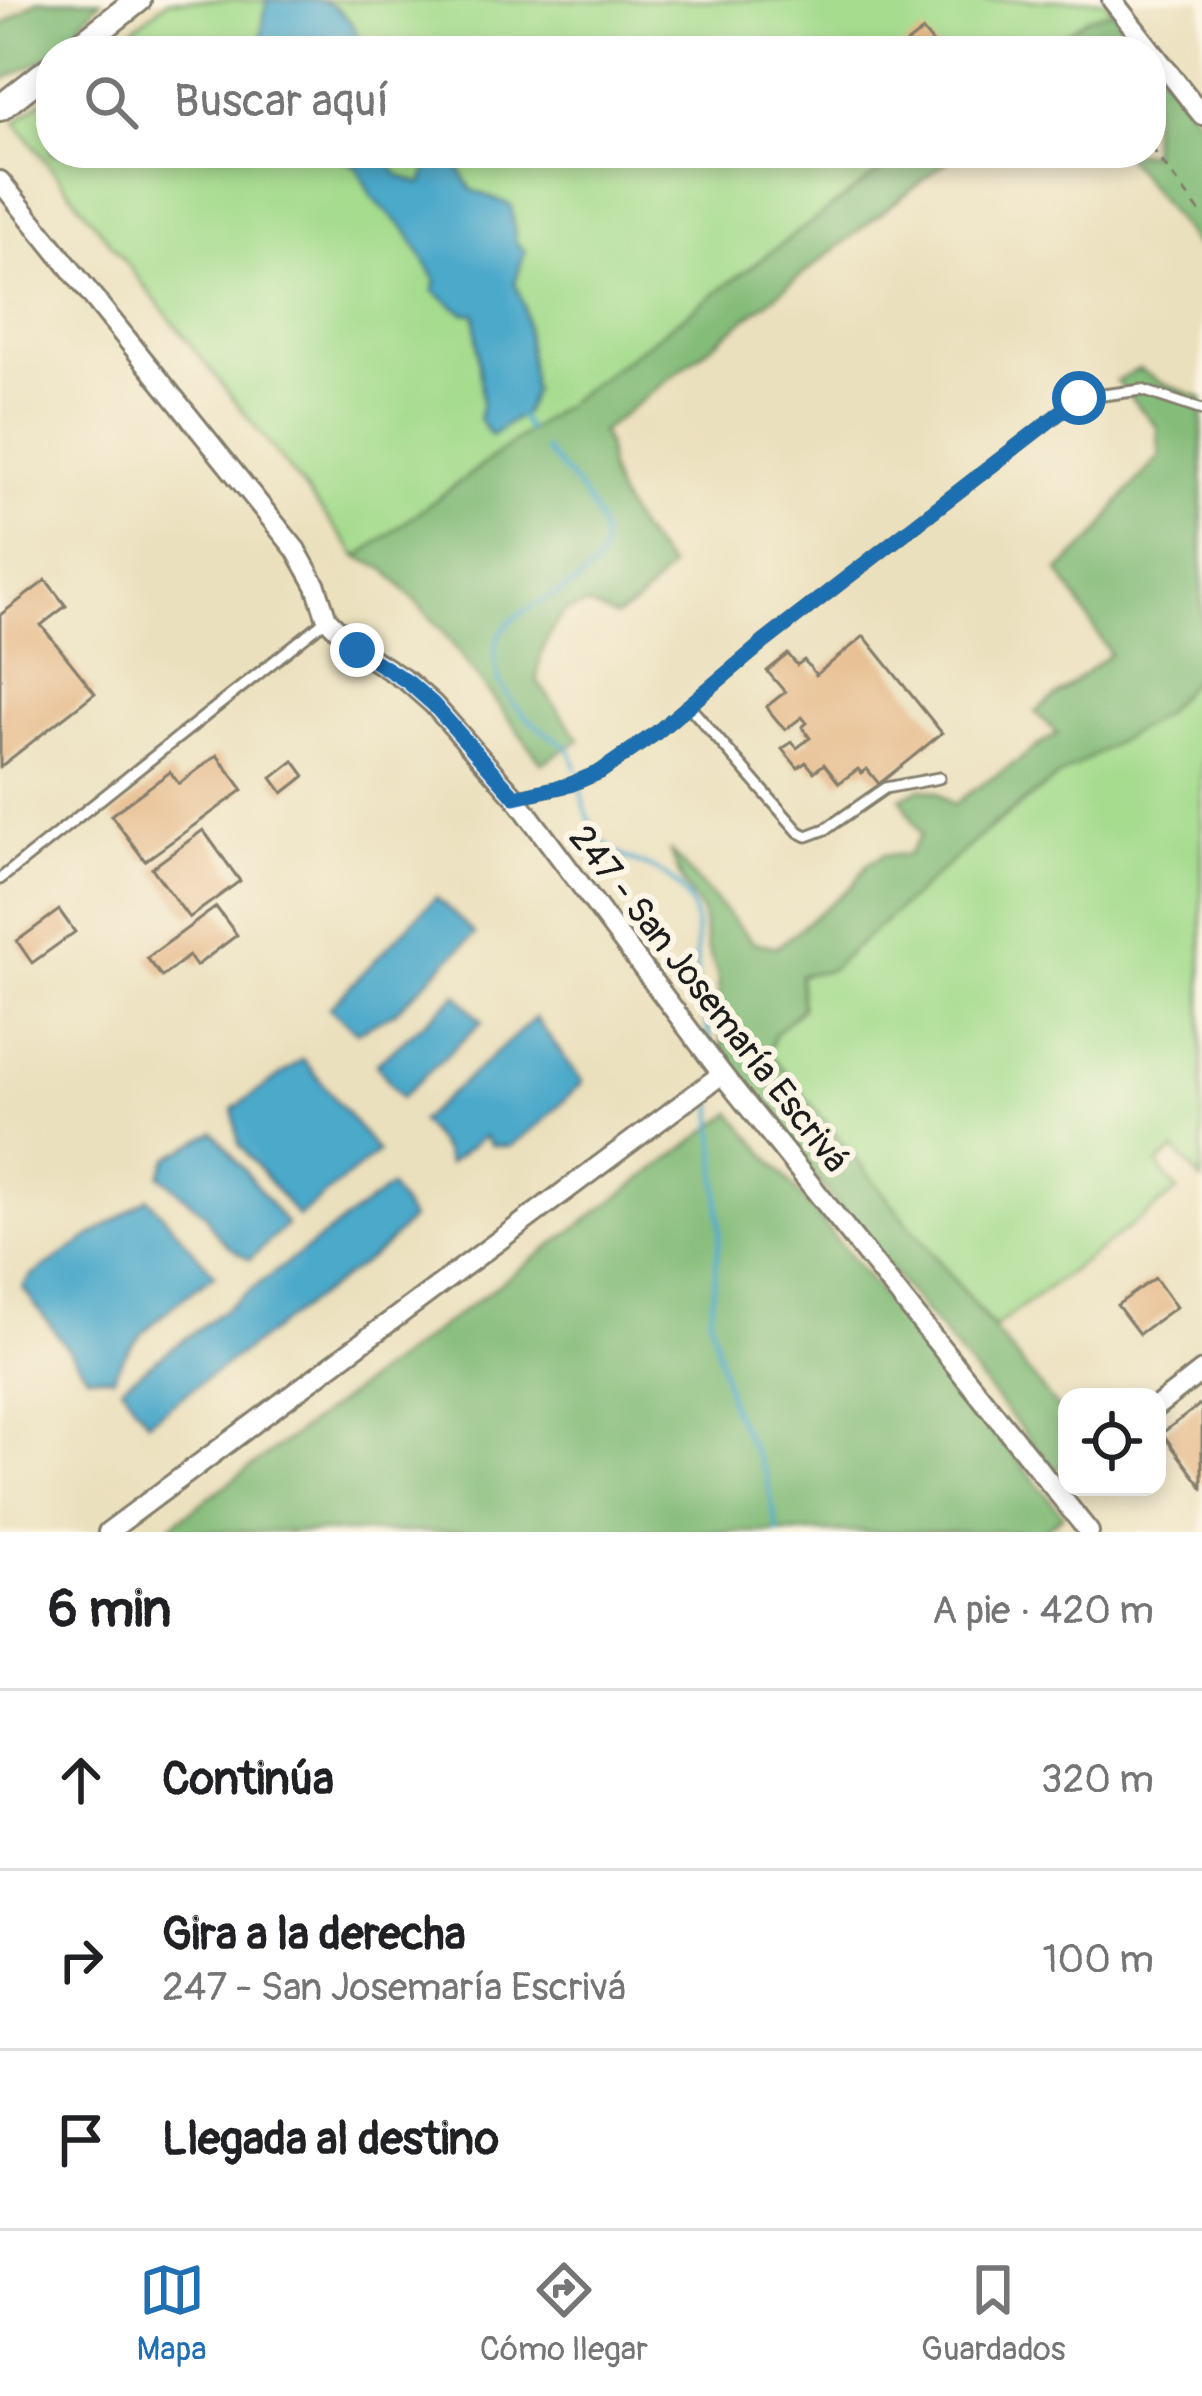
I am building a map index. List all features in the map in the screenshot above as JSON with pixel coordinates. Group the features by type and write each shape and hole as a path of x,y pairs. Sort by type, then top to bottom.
{"main road":[{"path":"92,36 138,0"},
{"path":"0,108 36,80"}],"street":[{"path":"1114,1 1141,36"},
{"path":"1166,68 1202,115"},
{"name":"247 - San Josemaría Escrivá","path":"0,181 296,550 327,619 357,650 433,704 515,797 722,1074 1058,1479"},
{"path":"108,1532 722,1074"},
{"path":"1166,1399 1202,1370"},
{"name":"247 - San Josemaría Escrivá","path":"1069,1496 1089,1532"}],"lane":[{"path":"515,797 569,785 600,772 1079,398 1142,390 1202,410"},
{"path":"0,879 327,619"},
{"path":"688,706 799,832 808,836 826,830 885,788 938,778"}],"path":[{"path":"1166,167 1202,215"}],"green space":[{"path":"38,0 101,0 69,36 36,36 36,63 0,81 0,27"},
{"path":"169,0 1104,0 1113,11 1087,18 1063,36 124,36"},
{"path":"1113,11 1132,36 1063,36 1087,18"},
{"path":"1166,78 1202,124 1202,254 1135,168 1166,168"},
{"path":"36,106 36,149 15,122"},
{"path":"51,168 885,168 358,557"},
{"path":"885,168 939,168 601,432 622,503 670,568 637,604 615,617 588,605 564,612 549,637 537,681 580,740 542,763 441,629 386,570 358,557"},
{"path":"1139,369 1202,398 1202,670 1162,715 1059,776 994,824 830,970 800,975 802,1008 775,1034 769,1052 1058,1409 1055,1471 723,1065 718,976 702,913 669,850 753,942 777,947 852,886 868,864 883,855 908,855 921,835 901,798 921,788 937,792 954,805 1058,734 1035,712 1110,654 1059,571 1100,532 1118,503 1160,456 1157,427 1116,381"},
{"path":"1202,670 1202,1181 1175,1150 1157,1164 1178,1191 994,1328 769,1053 774,1034 802,1008 800,975 1059,776 1185,688"},
{"path":"732,1113 1063,1515 1042,1532 162,1532"}],"water":[{"path":"267,0 318,0 348,19 357,36 261,36"},
{"path":"358,168 393,168 422,184 428,168 459,168 472,190 511,205 516,242 525,251 515,283 524,306 533,390 525,412 491,436 479,419 482,402 475,314 464,313 433,291 436,281 407,231 372,197"},
{"path":"436,897 475,934 395,1012 357,1032 329,1008"},
{"path":"457,994 482,1022 401,1098 376,1064"},
{"path":"535,1018 583,1082 509,1147 491,1145 484,1136 448,1164 444,1151 420,1121"},
{"path":"303,1059 378,1152 298,1217 239,1144 233,1109"},
{"path":"214,1132 287,1225 250,1259 224,1241 207,1216 160,1175 168,1158"},
{"path":"390,1187 411,1219 382,1249 148,1422 121,1386"},
{"path":"148,1198 215,1275 143,1334 114,1377 87,1375 23,1288 30,1277"}],"building":[{"path":"46,580 66,606 41,625 95,693 0,767 0,615"},
{"path":"864,636 942,733 879,784 867,769 861,773 858,769 839,783 824,764 814,772 806,762 798,768 782,749 792,742 797,748 810,738 802,717 785,730 766,707 785,692 767,671 788,654 797,665 804,660 816,675"},
{"path":"217,755 243,790 145,861 111,815 170,772 179,784"},
{"path":"294,761 305,776 283,793 272,778"},
{"path":"203,830 240,881 189,918 152,868"},
{"path":"216,907 237,935 196,966 189,956 162,977 147,958"},
{"path":"59,910 75,932 32,963 17,941"},
{"path":"1155,1278 1176,1307 1139,1334 1117,1305"},
{"path":"1202,1403 1202,1487 1166,1438 1166,1430"}],"waterway":[{"path":"518,414 528,430"},
{"path":"545,450 591,507 602,536 600,558 587,575 505,627 495,659 509,697 527,718 568,749 576,769"},
{"path":"580,784 599,837 613,850 675,883 688,900 696,930 698,991 711,1047"},
{"path":"713,1096 720,1230 710,1319 731,1407 766,1475 778,1532"}],"route":[{"path":"357,650 433,704 515,797 569,785 600,772 656,733 764,642 1079,398"}]}
